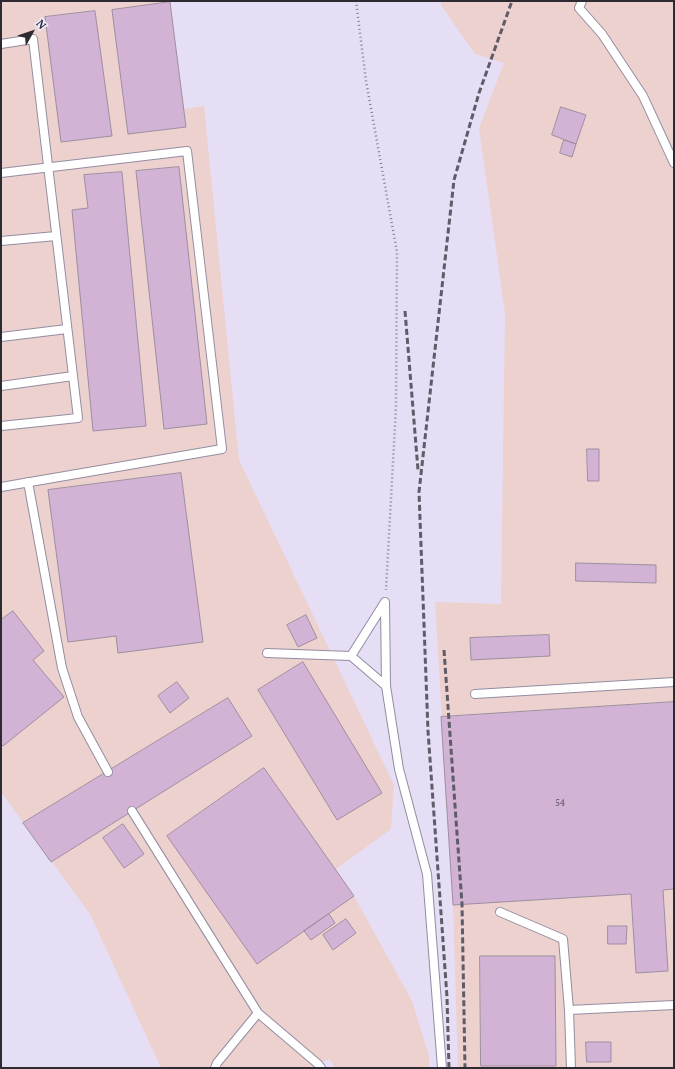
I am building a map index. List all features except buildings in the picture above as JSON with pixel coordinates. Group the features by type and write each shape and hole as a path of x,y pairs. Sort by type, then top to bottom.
{"lane":[{"path":"582,1 579,8 602,34 643,96 674,163"},
{"path":"1,44 33,39 78,418 1,426"},
{"path":"1,173 188,151 222,449 1,487"},
{"path":"1,241 56,236"},
{"path":"1,337 67,329"},
{"path":"1,386 73,376"},
{"path":"28,482 62,668 78,716 108,772"},
{"path":"350,656 385,602"},
{"path":"385,602 386,686 399,769 427,874 442,1068"},
{"path":"267,653 350,656 386,686"},
{"path":"476,694 674,682"},
{"path":"132,811 258,1013 321,1068"},
{"path":"500,912 563,939 569,1010 571,1068"},
{"path":"569,1010 674,1005"},
{"path":"215,1068 217,1063 258,1013"}],"path":[{"path":"356,1 366,80 397,252 396,407 385,602"}],"shaded area":[{"path":"1,1 170,1 184,109 204,106 239,460 394,785 391,829 336,869 354,896 412,1001 429,1056 429,1068 335,1068 330,1059 307,1068 161,1068 90,914 1,792"},
{"path":"441,1 674,1 674,1068 458,1068 453,905 435,602 501,604 505,313 479,128 504,63 475,54 441,5"}],"railway":[{"path":"449,1068 447,997 428,731 419,492 454,180 479,93 512,1"},
{"path":"405,311 418,470"},
{"path":"444,650 462,904 465,1068"}]}
